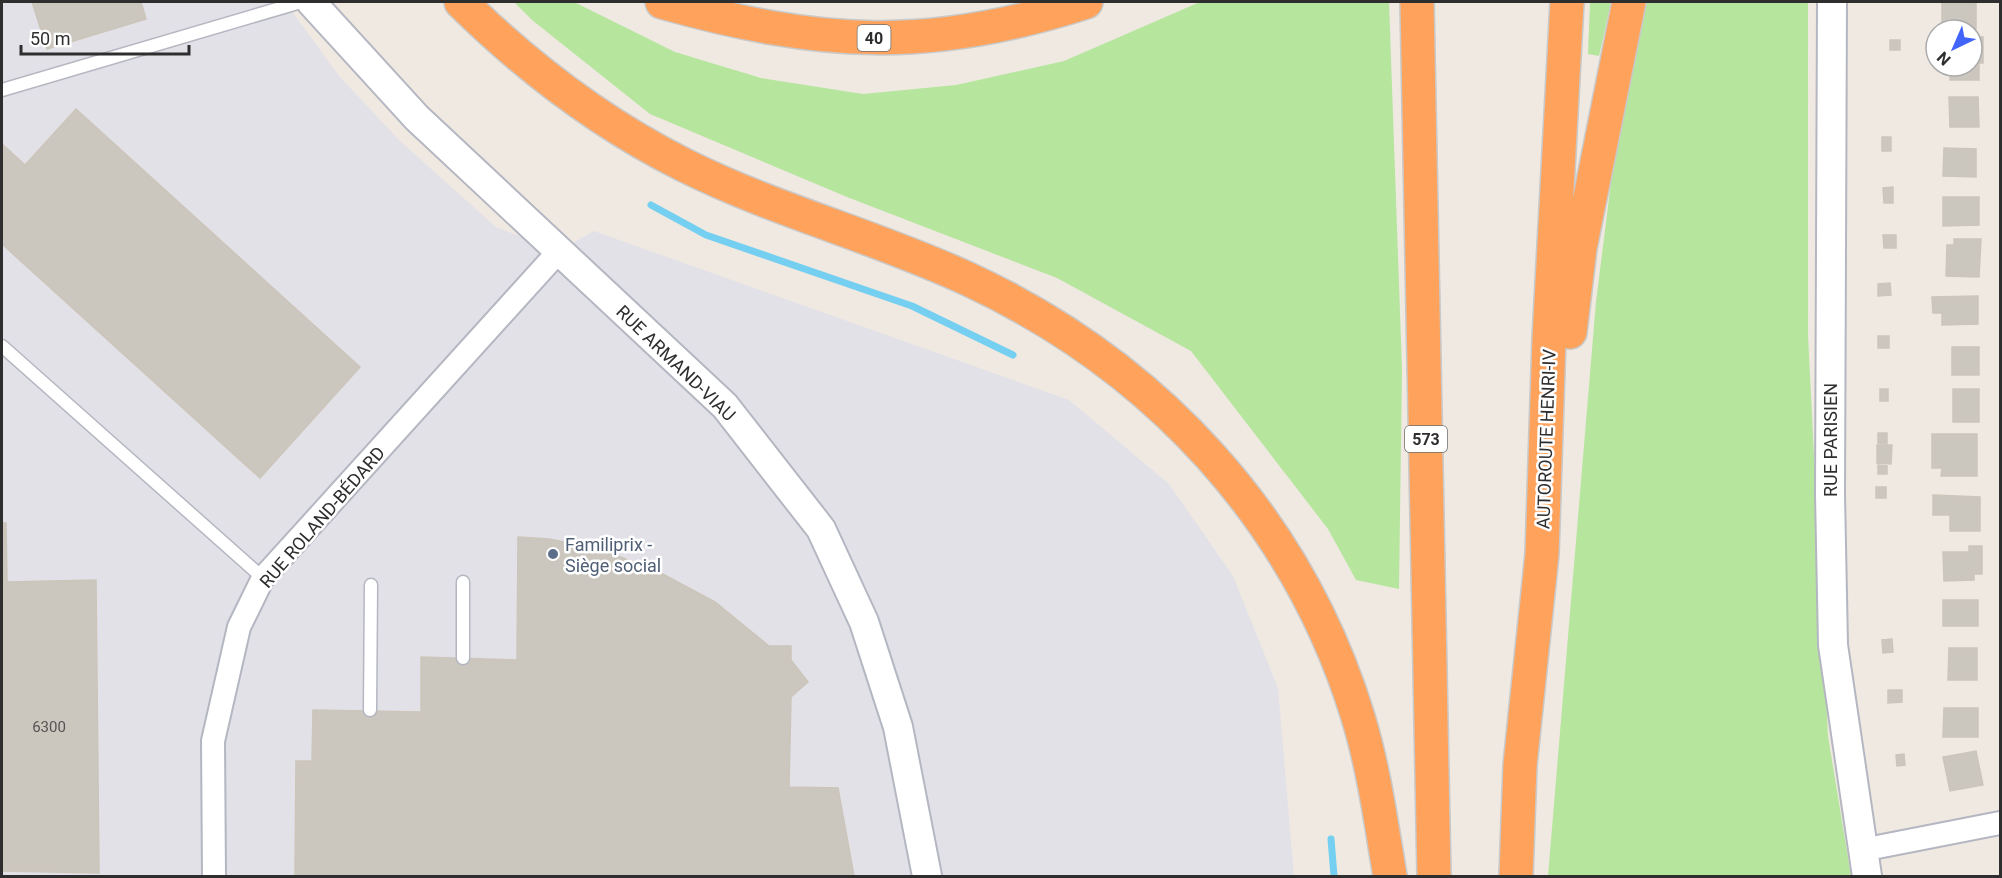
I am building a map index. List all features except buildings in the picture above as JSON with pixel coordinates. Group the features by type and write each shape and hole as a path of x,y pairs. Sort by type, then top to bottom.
{"highway":[{"path":"461,2 506,45 569,97 624,132 685,165 907,253 968,279 1030,311 1084,343 1171,415 1217,460 1255,510 1290,561 1316,614 1358,717 1373,779 1390,876"},
{"name":"40","path":"662,2 729,20 805,34 897,39 967,32 1036,18 1086,2"},
{"name":"573","path":"1417,2 1434,876"},
{"name":"AUTOROUTE HENRI-IV","path":"1516,876 1521,765 1542,554 1549,339 1566,2"},
{"path":"1542,554 1580,248 1629,2"}],"street":[{"name":"RUE ARMAND-VIAU","path":"311,2 417,118 725,406 821,530 864,622 898,727 927,876"},
{"name":"RUE PARISIEN","path":"1832,2 1830,495 1833,645 1865,863"},
{"name":"RUE ROLAND-BÉDARD","path":"214,876 213,741 239,627 263,578 559,252"},
{"path":"1865,863 2001,823"}],"lane":[{"path":"2,90 301,2"},
{"path":"2,346 263,578"},
{"path":"463,582 463,658"},
{"path":"370,710 371,585"}],"shaded area":[{"path":"2,2 285,2 340,77 400,141 496,227 558,251 594,231 1069,400 1169,484 1233,576 1278,688 1294,876 2,876"}],"green space":[{"path":"514,2 574,2 675,52 761,78 863,94 956,85 1064,61 1200,2 1389,2 1402,369 1399,589 1356,580 1328,529 1191,351 1057,278 847,197 650,114 532,20"},
{"path":"1590,2 1611,2 1599,56 1588,54"},
{"path":"1644,2 1808,2 1808,335 1828,736 1851,876 1548,876 1596,302 1627,55"}],"waterway":[{"path":"651,205 706,235 912,306 1013,355"},
{"path":"1331,839 1334,876"}],"place":[{"name":"Familiprix - Siège social","path":"553,554"}]}
